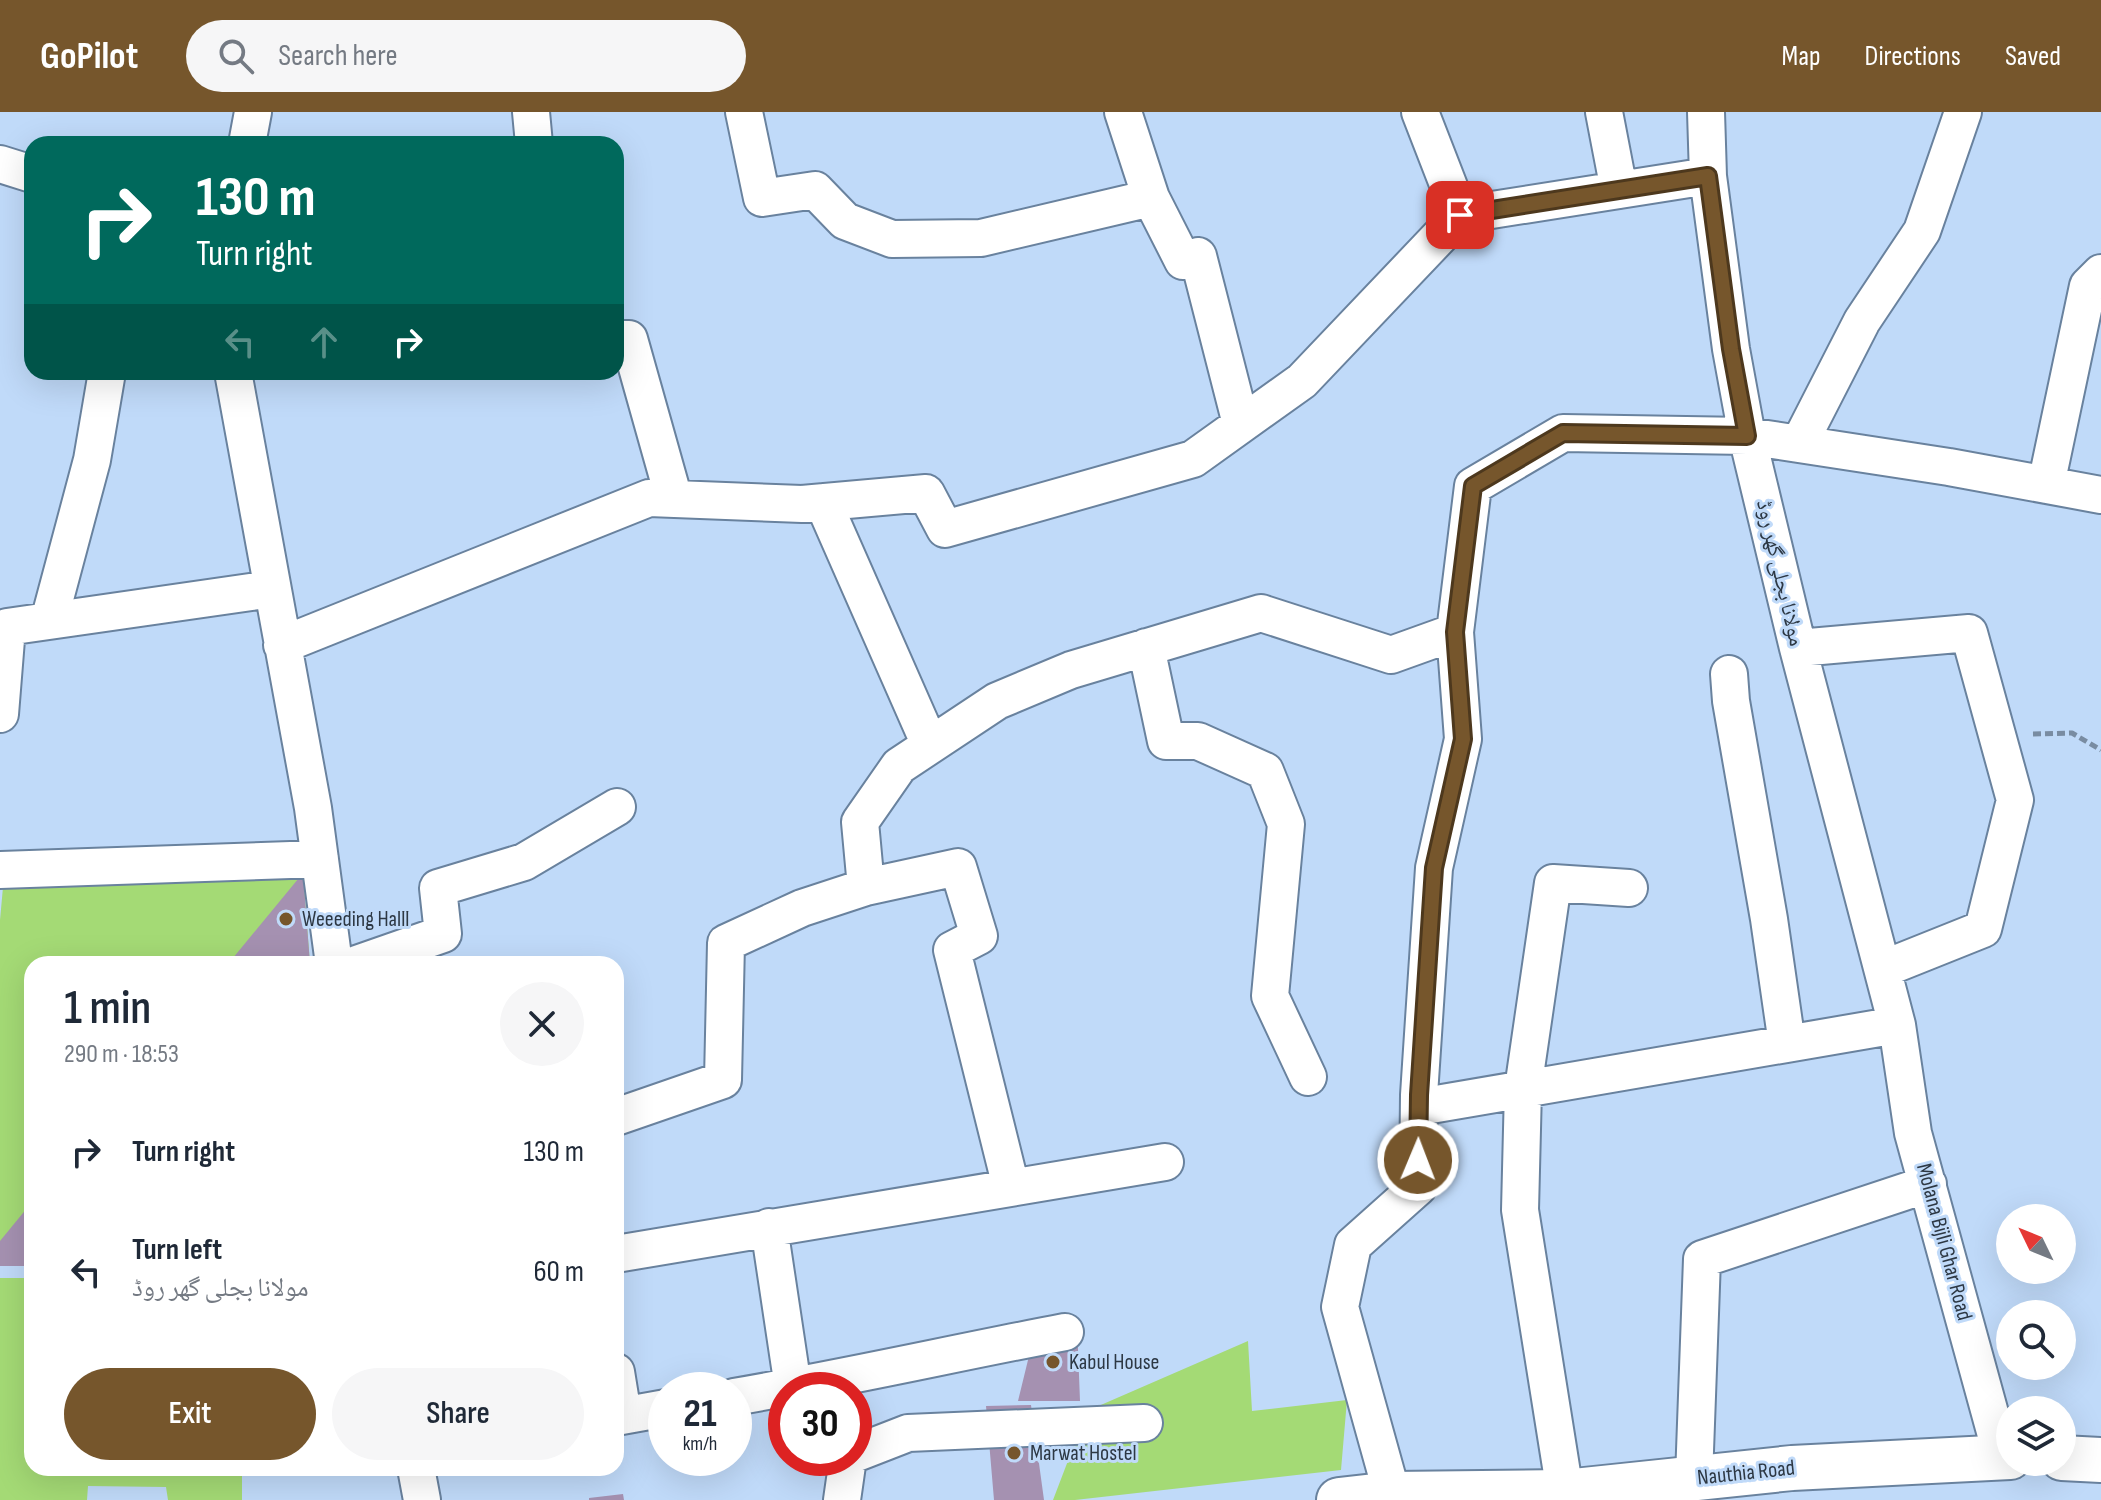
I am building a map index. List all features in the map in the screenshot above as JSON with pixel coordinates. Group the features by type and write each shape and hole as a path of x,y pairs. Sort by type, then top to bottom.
{"main road":[{"name":"Nauthia Road","path":"1339,1500 1392,1494 1565,1492 1714,1485 1792,1468 1996,1458"},
{"path":"2076,1459 2101,1460"}],"street":[{"path":"248,136 253,112"},
{"path":"531,112 533,136"},
{"path":"744,112 762,198 815,190 845,221 892,239 981,238 1151,198"},
{"path":"1123,112 1151,198 1183,261 1198,256 1241,424"},
{"path":"1421,112 1460,215"},
{"path":"1604,112 1619,190"},
{"name":"مولانا بجلی گھر روڈ","path":"1706,112 1708,176 1731,349 1747,436 1798,648 1897,1025"},
{"path":"1799,444 1862,321 1922,231 1963,112"},
{"path":"0,164 24,172"},
{"path":"282,645 649,498 802,504 926,493 945,529 1193,459 1302,381 1460,215 1708,176"},
{"path":"2046,485 2088,286 2101,273"},
{"path":"624,339 629,339 674,499"},
{"path":"49,621 92,460 106,380"},
{"path":"234,380 313,808 333,956"},
{"path":"1392,1494 1340,1307 1353,1245 1418,1187 1419,1107 1434,868 1463,739 1455,632 1473,486 1563,433 1747,436 1949,467 2101,495"},
{"path":"823,502 930,745"},
{"path":"0,714 7,627 272,589"},
{"path":"866,887 860,822 899,766 997,701 1071,670 1261,613 1391,655 1455,632"},
{"path":"1798,648 1969,633 2015,800 1983,929 1883,969"},
{"path":"1146,647 1166,741 1198,741 1265,771 1286,824 1270,996 1308,1077"},
{"path":"1729,674 1787,1044"},
{"path":"380,956 443,934 438,888 524,862 617,807"},
{"path":"0,870 320,859"},
{"path":"624,1114 723,1080 726,943 802,908 866,887 958,867 979,936 952,950 1011,1187"},
{"path":"1565,1492 1520,1210 1523,1089 1553,883 1629,888"},
{"path":"1419,1107 1897,1025"},
{"name":"Molana Bijli Ghar Road","path":"1897,1025 1913,1133 1996,1422"},
{"path":"624,1253 1165,1162"},
{"path":"1714,1485 1702,1259 1928,1184"},
{"path":"769,1227 791,1372"},
{"path":"872,1375 945,1355 1065,1332"},
{"path":"624,1415 648,1411"},
{"path":"872,1447 908,1433 1144,1423"},
{"path":"418,1476 422,1500"},
{"path":"842,1500 845,1476"}],"path":[{"path":"1996,734 2072,733 2101,750"}],"green space":[{"path":"303,873 309,956 24,956 24,1266 0,1266 0,920 3,887"},
{"path":"0,1278 24,1278 24,1476 242,1476 242,1500 168,1500 166,1487 88,1486 87,1500 0,1500"},
{"path":"1248,1341 1252,1411 1347,1400 1341,1470 1053,1500 1087,1411"}],"building":[{"name":"Weeeding Halll","path":"303,873 309,956 235,956"},
{"path":"24,1212 24,1266 0,1266 0,1241"},
{"name":"Kabul House","path":"1038,1319 1077,1324 1080,1401 1018,1401"},
{"name":"Marwat Hostel","path":"1031,1405 1044,1500 994,1500 986,1406"},
{"path":"623,1494 624,1500 589,1500 589,1498"}],"place":[{"name":"Weeeding Halll","path":"286,919"},
{"name":"Kabul House","path":"1053,1362"},
{"name":"Marwat Hostel","path":"1014,1453"}],"route":[{"path":"1418,1160 1419,1095 1434,868 1463,739 1455,632 1473,486 1563,433 1747,436 1731,349 1708,176 1460,215"}]}
